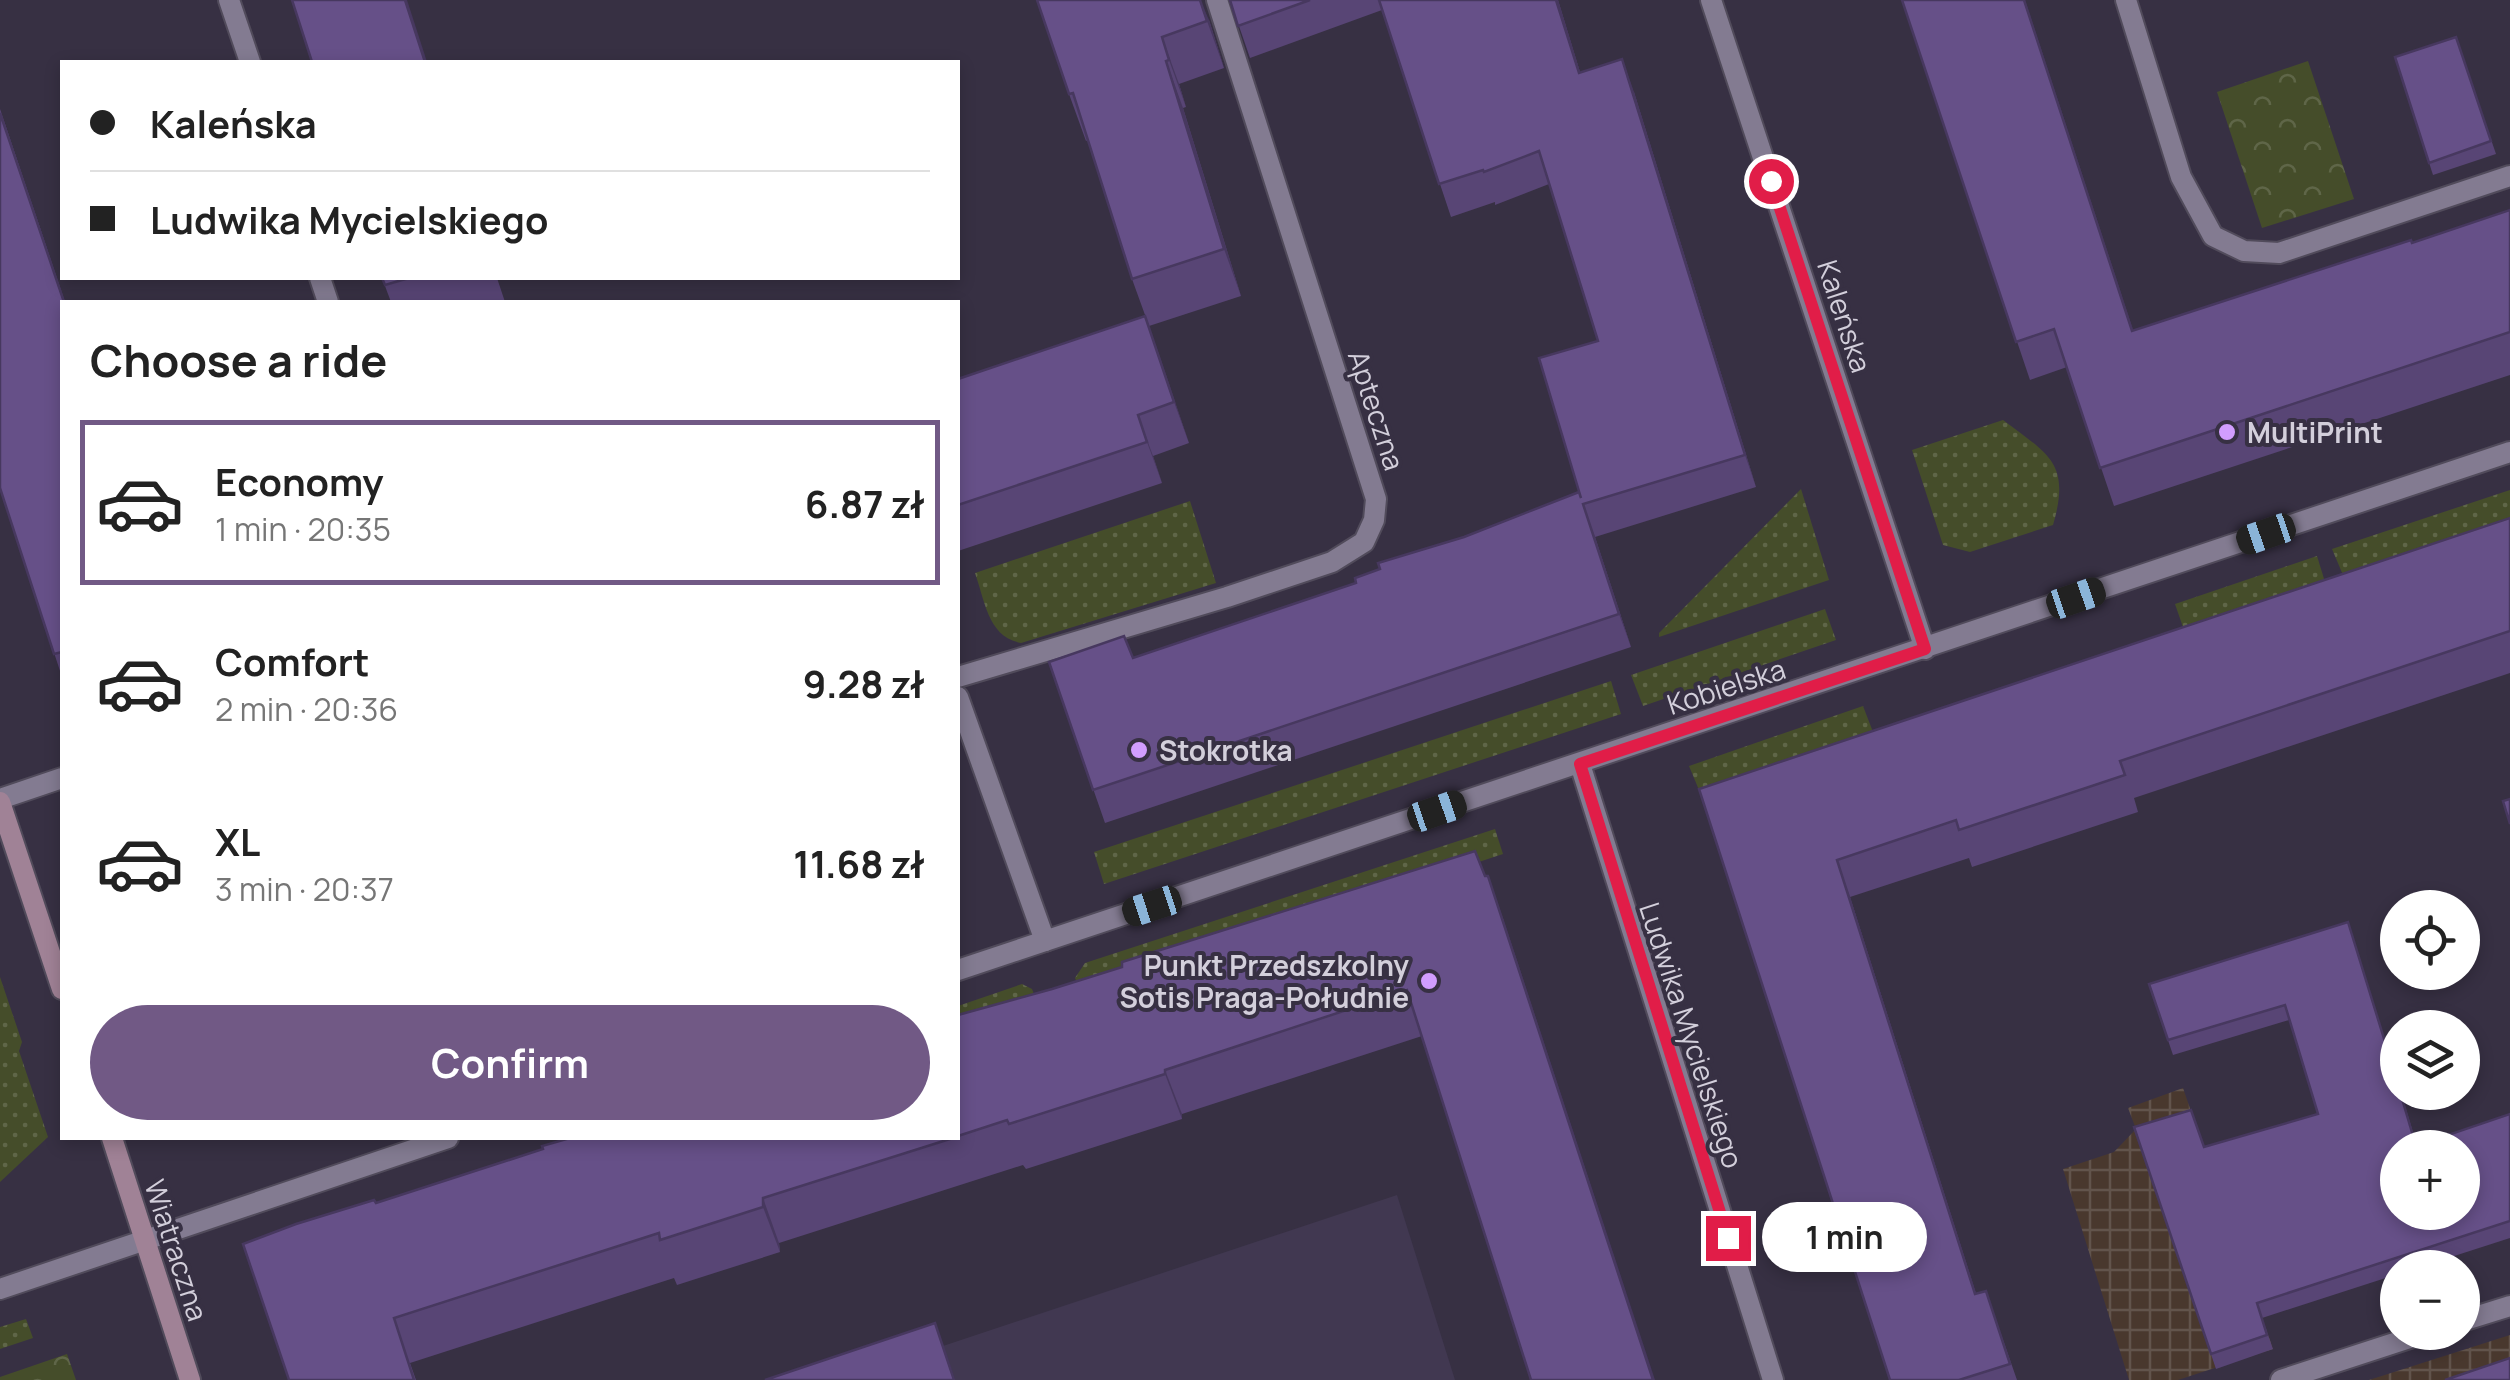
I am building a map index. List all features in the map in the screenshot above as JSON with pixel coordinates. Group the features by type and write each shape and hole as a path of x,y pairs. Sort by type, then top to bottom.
{"street":[{"path":"229,0 249,60"},
{"name":"Apteczna","path":"960,676 1332,562 1364,542 1374,520 1376,499 1217,0"},
{"name":"Kaleńska","path":"1711,0 1925,649"},
{"path":"2126,0 2181,178 2213,236 2244,251 2279,253 2510,176"},
{"name":"Kobielska","path":"960,969 2510,452"},
{"path":"960,703 1046,941"},
{"name":"Ludwika Mycielskiego","path":"1580,764 1772,1380"},
{"path":"60,779 0,800 60,983"},
{"name":"Wiatraczna","path":"113,1140 190,1380"},
{"path":"0,1290 442,1140"},
{"path":"2480,1315 2510,1306"},
{"path":"2281,1380 2380,1348"}],"shaded area":[{"path":"2183,1088 2273,1349 2178,1380 2129,1380 2063,1169 2114,1152 2136,1129 2128,1108"},
{"path":"1397,1195 1455,1380 955,1380 943,1346"},
{"path":"2510,1335 2510,1380 2369,1380 2463,1350 2480,1350 2480,1345"}],"green space":[{"path":"2308,61 2354,199 2262,228 2217,92"},
{"path":"2003,420 2052,462 2059,487 2053,525 1970,552 1943,545 1912,450"},
{"path":"1801,489 1829,580 1659,637 1659,633"},
{"path":"2510,490 2510,519 2343,575 2332,549"},
{"path":"1190,501 1216,583 1021,643 995,626 975,573"},
{"path":"2317,556 2325,582 2184,630 2175,604"},
{"path":"1825,609 1836,640 1643,706 1631,675"},
{"path":"1611,681 1621,714 1104,884 1094,852"},
{"path":"1863,706 1873,732 1699,790 1689,766"},
{"path":"1495,829 1503,854 1082,993 1075,978 1085,963"},
{"path":"0,977 22,1042 19,1051 48,1137 0,1182"},
{"path":"1022,984 1032,989 1039,1008 960,1035 960,1005"},
{"path":"26,1319 33,1338 0,1349 0,1327"},
{"path":"67,1354 76,1380 0,1380 0,1377"}],"building":[{"path":"292,0 405,0 424,60 311,60"},
{"path":"1037,0 1200,0 1207,21 1162,37 1224,249 1132,279 1073,93 1069,94"},
{"path":"1230,0 1310,0 1238,26"},
{"path":"1379,0 1556,0 1579,73 1622,59 1745,455 1583,504 1619,614 1093,790 1049,662 1124,636 1133,658 1356,583 1355,578 1380,569 1378,563 1464,537 1579,492 1581,498 1539,358 1598,341 1539,151 1439,184"},
{"path":"1902,0 2024,0 2132,331 2510,210 2510,332 2100,468 2054,329 2016,342"},
{"path":"2456,37 2491,141 2429,163 2395,57"},
{"path":"0,113 63,300 60,300 60,652 54,654 0,488"},
{"path":"1145,316 1174,402 1138,415 1147,442 960,504 960,378"},
{"path":"2510,518 2510,631 2120,761 2125,775 1959,830 1956,820 1837,860 1975,1294 1986,1291 2010,1364 1959,1380 1890,1380 1699,789"},
{"path":"2510,799 2510,824 2503,801"},
{"path":"1475,851 1488,876 1653,1380 1531,1380 1407,990 1165,1070 1165,1074 1009,1124 1007,1120 960,1135 960,1014 1122,967 1122,962"},
{"path":"2348,922 2380,1026 2380,1110 2405,1110 2411,1130 2380,1130 2380,1230 2480,1230 2480,1130 2463,1130 2510,1114 2510,1221 2421,1250 2380,1250 2380,1263 2257,1303 2267,1335 2211,1354 2134,1127 2191,1110 2204,1147 2318,1114 2285,1005 2168,1040 2149,984"},
{"path":"563,1140 947,1140 763,1198 763,1207 660,1240 659,1233 394,1318 414,1380 289,1380 243,1244 296,1224 374,1200 376,1203 543,1149 542,1146"},
{"path":"935,1323 954,1380 765,1380"},
{"path":"2510,1358 2510,1380 2445,1380"}],"place":[{"name":"MultiPrint","path":"2227,432"},
{"name":"Stokrotka","path":"1139,750"},
{"name":"Punkt Przedszkolny Sotis Praga-Południe","path":"1429,981"}],"route":[{"path":"1728,1238 1580,764 1925,649 1771,181"}]}
